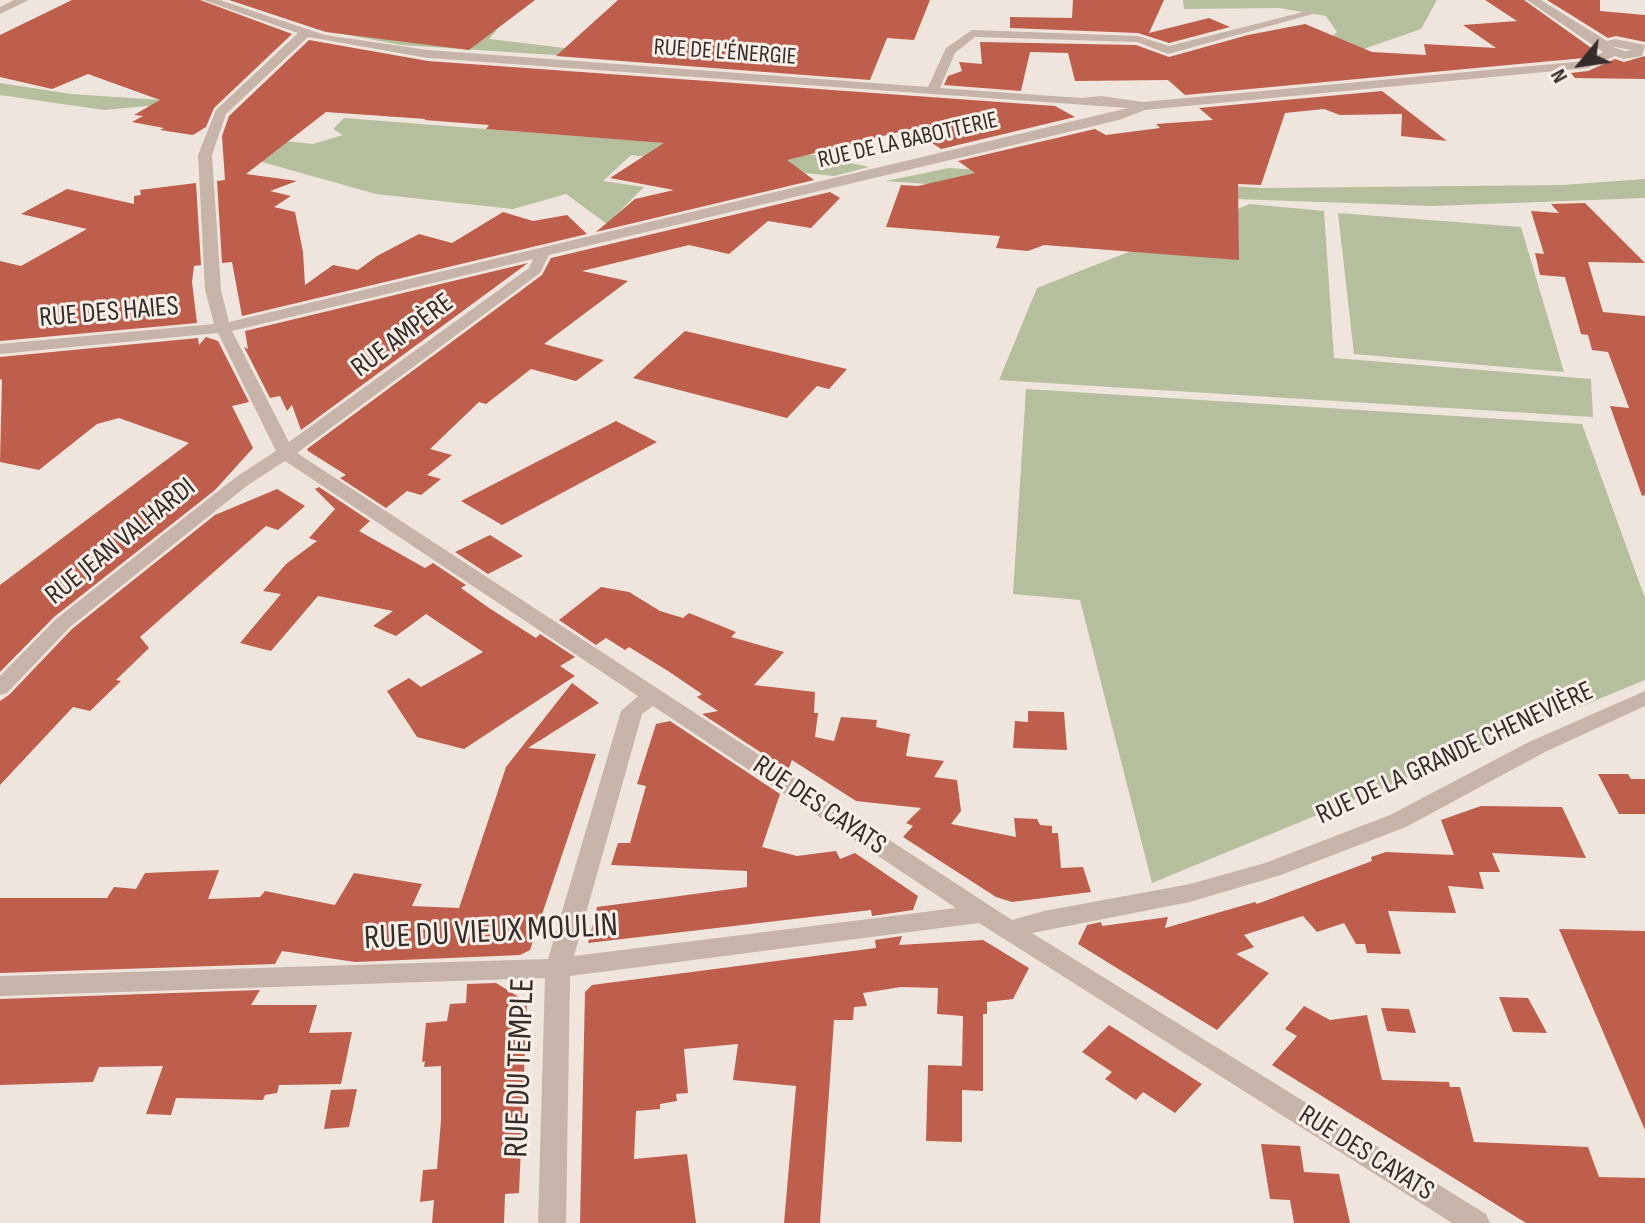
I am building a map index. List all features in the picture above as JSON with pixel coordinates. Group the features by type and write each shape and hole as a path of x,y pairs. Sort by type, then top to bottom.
{"street":[{"path":"0,11 23,0"},
{"name":"RUE DE L'ÉNERGIE","path":"209,0 305,33 360,45 449,56 1082,102 1101,100 1143,106"},
{"path":"1533,0 1608,49"},
{"path":"933,90 950,51 972,33 1138,39 1168,50 1307,14"},
{"name":"RUE DES CAYATS","path":"305,33 220,113 205,155 213,290 223,328 286,453 983,914 1476,1223"},
{"name":"RUE DE LA BABOTTERIE","path":"223,328 1105,119 1143,106 1587,64 1608,49 1635,55 1641,49"},
{"path":"1082,102 1105,119"},
{"name":"RUE AMPÈRE","path":"286,453 535,270 543,253"},
{"name":"RUE DES HAIES","path":"0,349 223,328"},
{"name":"RUE JEAN VALHARDI","path":"0,688 63,623 242,481 286,453"},
{"name":"RUE DU TEMPLE","path":"552,1223 558,968 632,711 653,695"},
{"name":"RUE DE LA GRANDE CHENEVIÈRE","path":"1010,930 1044,920 1190,893 1273,869 1398,821 1537,747 1645,698"},
{"name":"RUE DU VIEUX MOULIN","path":"0,986 558,968 983,914"}],"green space":[{"path":"1183,0 1437,0 1421,29 1358,51 1316,51 1337,32 1326,16 1279,8 1184,9"},
{"path":"263,3 497,30 489,39 708,65 401,45 316,29 246,5"},
{"path":"0,83 71,94 190,102 104,110 0,95"},
{"path":"344,118 808,154 869,167 834,176 631,155 603,181 644,187 607,224 566,194 513,209 376,194 230,153 242,137 313,144 343,135 333,129"},
{"path":"949,168 1262,188 1562,185 1645,179 1645,198 1433,206 1040,192 886,181"},
{"path":"1250,204 1324,211 1334,358 1591,379 1593,417 999,380 1037,288"},
{"path":"1338,213 1521,227 1564,372 1354,354"},
{"path":"1026,389 1582,424 1645,598 1645,680 1152,883 1080,600 1013,594"}],"building":[{"path":"72,0 200,0 292,34 214,108 206,127 193,135 160,130 164,128 132,122 143,116 134,115 160,100 88,74 52,89 0,77 0,35"},
{"path":"229,0 535,0 469,50 326,32"},
{"path":"618,0 930,0 914,40 887,38 870,80 556,56"},
{"path":"1073,0 1164,0 1149,33 1209,18 1230,27 1169,43 1138,33 1010,28 1010,17 1072,18"},
{"path":"1485,0 1524,0 1597,52 1584,58 1185,95 1168,80 1075,81 1068,53 1030,52 1021,91 944,85 948,76 962,71 959,62 982,64 980,42 1136,45 1169,57 1248,35 1305,24 1372,52 1426,55 1424,44 1496,48 1463,25 1517,21"},
{"path":"1547,0 1600,0 1600,11 1645,15 1645,42 1616,36 1608,38"},
{"path":"309,40 428,61 1055,106 1075,117 941,149 911,129 787,160 814,180 596,232 635,199 674,190 610,178 664,143 326,112 246,174 297,181 270,191 291,196 274,207 295,212 303,252 305,285 333,265 358,270 377,256 419,234 452,243 503,212 533,221 567,215 587,234 242,316 232,262 222,263 217,181 225,180 222,136 229,116"},
{"path":"1645,56 1645,79 1575,78 1571,73 1588,71 1615,59 1624,62"},
{"path":"1382,91 1447,141 1401,136 1402,114 1340,115 1324,109 1285,113 1261,185 1238,184 1239,260 1044,245 1028,251 996,248 1000,236 886,227 901,185 918,186 975,173 958,161 1095,129 1106,135 1160,128 1156,124 1213,120 1199,108"},
{"path":"196,183 201,265 194,266 192,282 197,323 0,341 0,261 21,266 87,229 21,214 67,189 134,204 134,196 141,195 140,190"},
{"path":"830,192 840,198 811,228 768,221 729,254 689,245 582,271 628,281 544,344 604,360 576,381 531,369 486,404 479,402 430,449 452,455 427,475 441,479 421,495 407,491 386,508 340,478 346,475 307,449 542,275 551,258"},
{"path":"1585,203 1645,263 1588,262 1603,312 1645,316 1645,495 1642,496 1610,406 1629,408 1608,352 1592,350 1588,335 1581,334 1565,277 1540,275 1535,253 1544,254 1531,211 1559,213 1551,204"},
{"path":"528,263 301,430 292,405 287,411 280,396 270,398 244,347 248,349 245,331"},
{"path":"685,331 847,369 829,389 817,386 787,418 633,378"},
{"path":"206,337 218,341 249,402 232,406 253,448 215,490 54,617 0,672 0,585 189,443 119,418 97,424 39,470 0,462 0,357 198,338 199,345"},
{"path":"616,421 657,442 502,525 461,501"},
{"path":"319,487 370,521 359,531 425,568 433,563 466,585 461,588 489,608 536,638 540,634 575,657 560,666 575,676 464,749 417,737 387,691 409,678 421,687 483,652 426,614 396,636 373,626 393,611 318,596 271,651 240,643 281,594 263,591 286,564 317,541 309,538 335,509 315,489"},
{"path":"277,489 305,506 278,530 266,526 140,637 149,648 116,680 121,681 90,711 73,707 0,785 0,701 72,629 215,515"},
{"path":"490,535 523,556 488,574 455,552"},
{"path":"601,587 629,592 660,611 683,618 689,613 736,632 731,637 784,652 754,685 815,692 814,713 818,713 815,737 834,741 841,717 877,720 876,727 910,734 906,756 944,761 934,777 957,780 961,811 951,824 1016,837 1014,818 1037,819 1040,825 1052,826 1052,833 1058,833 1061,868 1083,867 1091,892 1012,902 996,897 903,837 913,826 906,823 921,808 856,801 792,760 788,770 702,714 718,711 697,697 702,694 668,671 629,647 625,650 606,638 596,645 559,620"},
{"path":"572,683 599,703 528,748 596,754 530,950 520,955 355,962 282,951 275,964 0,973 0,898 107,898 114,887 136,889 145,873 219,870 208,899 260,897 265,891 335,905 354,873 422,884 412,906 459,908 506,767"},
{"path":"1028,711 1064,712 1067,750 1013,748 1015,721 1028,722"},
{"path":"670,721 780,794 762,847 797,856 836,851 840,859 855,853 918,896 913,910 872,916 871,910 588,943 597,907 747,887 747,871 611,865 618,843 630,843 646,786 637,784 656,724"},
{"path":"1598,774 1628,774 1631,779 1645,779 1645,814 1619,814"},
{"path":"1481,806 1562,807 1586,858 1492,853 1500,872 1479,872 1484,889 1448,886 1456,913 1388,911 1401,954 1367,953 1365,944 1356,944 1344,923 1317,932 1303,916 1244,935 1254,947 1236,954 1269,973 1217,1030 1078,944 1087,925 1101,922 1102,926 1168,917 1165,928 1255,902 1257,904 1372,861 1371,857 1386,852 1454,855 1441,820"},
{"path":"1559,929 1645,931 1645,1130 1589,999"},
{"path":"902,936 899,945 983,940 1029,968 1013,999 987,1002 987,1014 983,1014 983,1091 962,1090 962,1142 926,1141 928,1065 962,1066 963,1016 937,1014 938,988 901,987 863,993 867,1006 854,1007 853,1020 834,1020 820,1223 784,1223 796,1086 733,1080 738,1044 684,1049 688,1093 676,1094 677,1101 660,1104 660,1109 636,1111 634,1159 687,1154 696,1223 580,1223 585,992 592,985 876,948 875,940"},
{"path":"496,983 527,1002 519,1193 505,1194 504,1223 432,1223 434,1200 420,1202 423,1170 437,1169 441,1066 424,1067 425,1061 422,1062 426,1023 447,1021 450,1004 466,1003 467,984"},
{"path":"260,990 251,1005 317,1005 309,1033 352,1032 341,1084 279,1085 277,1093 265,1095 263,1100 176,1098 171,1115 146,1114 163,1066 99,1067 93,1082 0,1085 0,999"},
{"path":"1499,997 1528,998 1547,1033 1513,1032"},
{"path":"1304,1006 1330,1020 1367,1015 1382,1080 1449,1082 1450,1087 1460,1087 1474,1142 1588,1147 1599,1177 1645,1178 1645,1223 1526,1223 1272,1065 1297,1036 1285,1029"},
{"path":"1381,1008 1409,1009 1416,1033 1387,1031"},
{"path":"1109,1025 1202,1084 1175,1113 1143,1092 1136,1100 1105,1079 1112,1072 1082,1052"},
{"path":"357,1089 349,1127 324,1129 331,1090"},
{"path":"1261,1144 1300,1146 1304,1172 1339,1174 1350,1223 1294,1223 1290,1200 1270,1199"}]}
